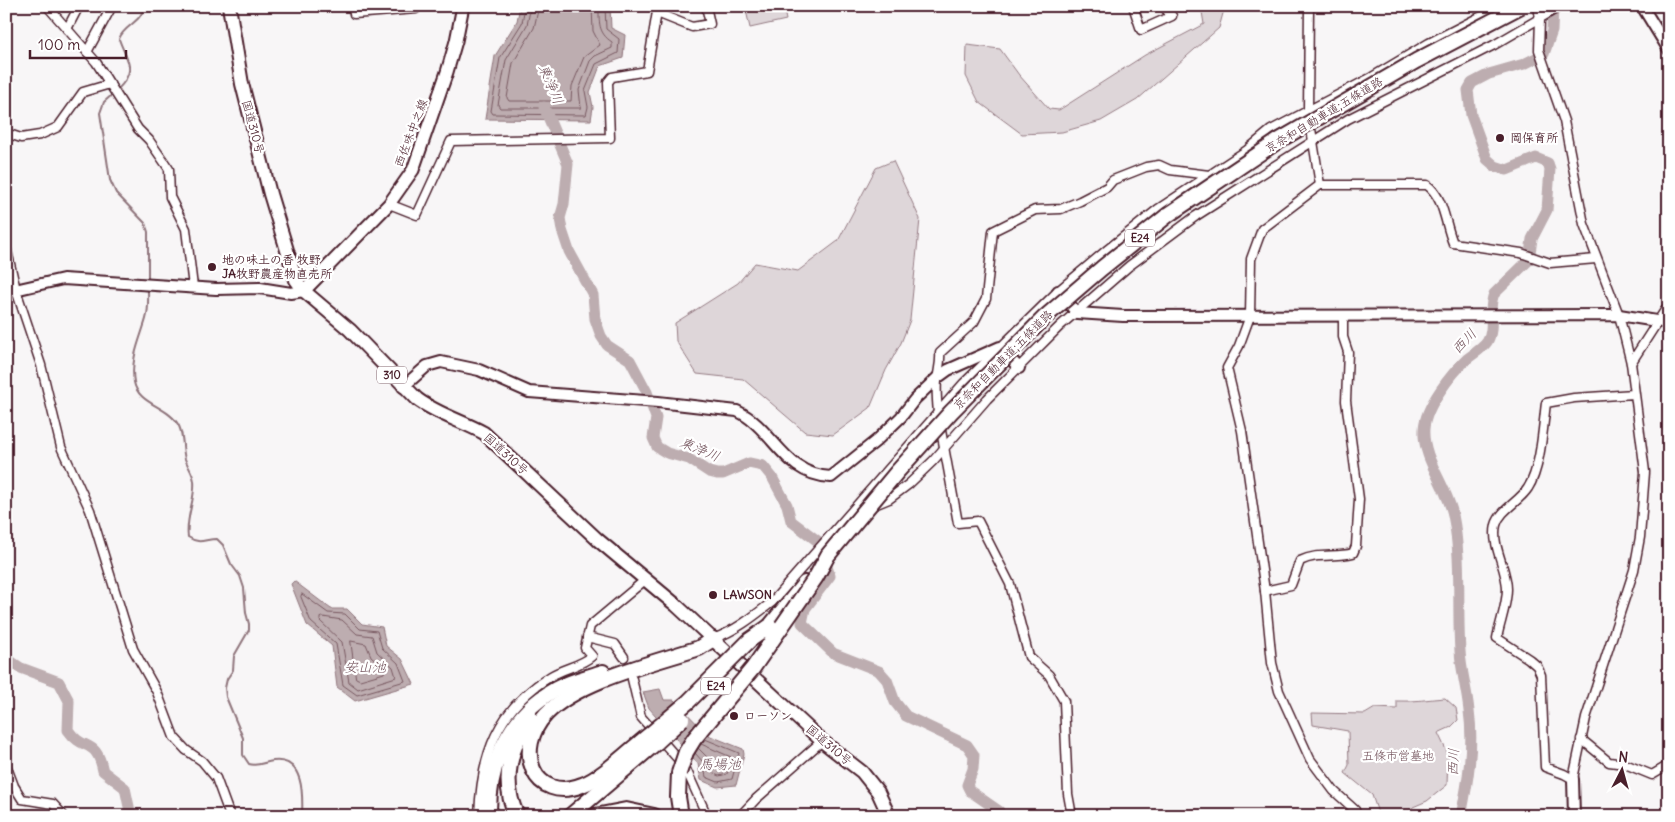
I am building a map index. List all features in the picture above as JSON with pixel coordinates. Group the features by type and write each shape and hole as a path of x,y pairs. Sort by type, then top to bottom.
{"highway":[{"name":"国道310号","path":"229,6 242,84 270,194 292,270 304,291 350,330 403,387 426,406 465,422 484,433 645,580 713,639 822,741 862,772 878,792 888,816"},
{"name":"京奈和自動車道;五條道路","path":"653,739 750,640 770,626 902,466 985,376 1045,317 1146,233 1278,141 1416,61 1521,6"},
{"path":"682,816 678,797 680,773 686,752 694,739 753,668 816,577 828,555"},
{"path":"517,816 510,795 508,775 511,756 517,739 540,708 561,695 699,648 713,639"},
{"path":"490,816 494,767 507,735 521,718 556,689 695,641 713,639"},
{"path":"601,681 546,714 536,727 531,737 528,753 529,761 538,777 552,786 562,789 583,785 653,739"},
{"path":"510,816 503,780 511,742 521,718"},
{"path":"570,816 653,739"},
{"path":"595,816 626,810 654,816"}],"main road":[{"name":"西佐味中之線","path":"304,291 389,204 413,170 447,72 463,6"}],"street":[{"path":"47,6 88,52 169,169 170,197 185,223 193,287"},
{"path":"67,29 79,6"},
{"path":"88,52 112,6"},
{"path":"353,6 354,14 384,9 416,9 416,6"},
{"path":"389,204 418,215 451,141 610,138 608,82 612,78 647,71 658,10 692,27 710,24 706,6"},
{"path":"1133,6 1141,30 1172,16 1163,6"},
{"path":"1309,6 1308,110 1320,185"},
{"path":"713,639 725,635 772,602 938,412 1000,346 1058,292 1158,209 1247,150 1271,130 1501,6"},
{"path":"1538,6 1540,20 1539,50 1564,121 1584,224 1619,316 1631,364 1645,472 1640,537 1634,570 1581,739 1573,780 1574,816"},
{"path":"855,508 877,504 902,491 933,461 987,399 1019,368 1128,266 1161,242 1312,141 1383,100 1540,20 1561,6"},
{"path":"1642,6 1669,50"},
{"path":"6,133 20,138 40,135 58,127 83,92 110,84"},
{"path":"1072,816 1068,794 1064,701 1049,675 1029,657 1010,584 978,521 958,523 938,412 937,378 941,368 940,353 947,344 974,322 986,299 993,231 1035,210 1061,209 1107,187 1113,180 1146,167 1159,165 1170,170 1209,175"},
{"path":"1357,816 1355,810 1334,790 1310,759 1288,714 1279,691 1272,663 1265,591 1242,431 1227,368 1239,346 1250,316 1251,260 1262,229 1320,185 1427,185 1434,191 1440,202 1453,243 1522,253 1550,263 1596,259"},
{"path":"6,246 11,291 40,365 62,447 90,510 133,649 157,692 174,737 186,750 202,761 216,778 230,816"},
{"path":"11,291 63,279 92,279 216,289 260,288 291,293 304,291"},
{"path":"1058,292 1077,313 1152,317 1343,317 1495,314 1619,316 1669,323"},
{"path":"1631,364 1669,304"},
{"path":"1265,591 1291,585 1300,561 1322,554 1344,555 1353,553 1356,546 1359,499 1346,401 1348,352 1343,337 1343,317"},
{"path":"1000,346 1019,368"},
{"path":"403,387 427,366 441,362 479,370 529,392 658,402 737,411 748,416 793,463 808,473 832,477 876,441 901,417 914,399 937,378 948,370 1000,346"},
{"path":"1573,780 1564,774 1545,767 1541,675 1537,666 1497,638 1507,589 1496,538 1496,527 1499,518 1519,500 1529,487 1534,474 1546,402 1582,397 1634,394"},
{"path":"479,816 484,764 497,731 533,688 565,668 587,661 592,656 585,648 590,626 645,580"},
{"path":"587,637 615,644 624,657"},
{"path":"632,679 641,717 685,767 707,816"},
{"path":"1581,739 1609,762 1625,764 1652,775 1669,765"},
{"path":"740,816 822,741"},
{"path":"6,765 14,786 22,799 53,804 64,816"}],"green space":[{"path":"745,6 783,6 786,20 750,28"},
{"path":"1201,6 1225,6 1219,28 1137,100 1101,121 1062,132 1022,134 979,102 966,76 967,45 1000,49 1019,75 1049,109 1059,110 1145,55 1204,24"},
{"path":"893,161 920,219 910,320 870,408 833,435 805,432 743,379 697,374 676,341 675,323 738,283 755,263 798,271 838,241 876,168"},
{"name":"五條市営墓地","path":"1445,698 1456,708 1458,720 1451,727 1438,733 1448,754 1447,785 1427,801 1413,807 1407,816 1379,816 1372,795 1345,773 1349,765 1348,731 1313,725 1312,713 1365,714 1375,708 1397,709 1397,701"}],"water":[{"path":"520,6 610,6 611,28 625,35 623,58 600,66 590,92 593,107 591,120 485,119 495,56 517,21"},
{"name":"安山池","path":"294,581 331,609 347,609 362,624 382,627 386,646 402,659 414,684 355,701 337,687 332,646 307,625 291,584"},
{"name":"馬場池","path":"660,689 664,700 674,700 708,735 743,749 744,754 736,785 717,787 701,780 698,764 649,708 643,692"}],"waterway":[{"path":"117,90 124,83 129,70 129,64 119,39 121,34 137,20 143,12 144,6"},
{"name":"西川","path":"1461,816 1468,777 1471,737 1460,651 1456,532 1450,504 1427,451 1424,440 1425,420 1440,391 1454,373 1490,337 1491,306 1494,294 1529,260 1532,239 1547,210 1550,169 1548,163 1536,158 1507,170 1495,166 1487,159 1471,115 1468,90 1472,83 1489,74 1524,64 1544,54 1552,31 1553,6"},
{"path":"114,93 104,102 100,113 110,180 116,193 145,223 148,232 148,281"},
{"name":"東浄川","path":"544,107 568,164 564,204 560,218 562,230 569,251 593,295 595,319 601,336 607,345 630,360 647,392 656,418 653,438 657,447 667,453 689,459 709,472 717,474 723,474 749,463 763,466 772,477 787,505 791,521 819,542 830,576 805,609 802,623 833,653 879,671 887,680 895,702 906,716 967,745 974,755 973,769 967,785 970,791 999,811 1001,816"},
{"path":"148,289 147,315 134,357 134,382 141,396 174,419 181,430 185,459 194,481 187,530 188,537 199,541 217,539 223,545 231,564 240,576 244,588 249,630 234,656 233,670 227,679 225,688 226,697 243,738 243,755 249,764 255,765 283,761 291,765 296,771 301,788 302,816"},
{"path":"6,658 21,668 59,682 69,701 68,730 79,741 97,753 103,771 125,788 131,816"}],"place":[{"name":"岡保育所","path":"1500,138"},
{"name":"地の味土の香 牧野 JA牧野農産物直売所","path":"212,267"},
{"name":"LAWSON","path":"713,595"},
{"name":"ローソン","path":"734,716"}]}
